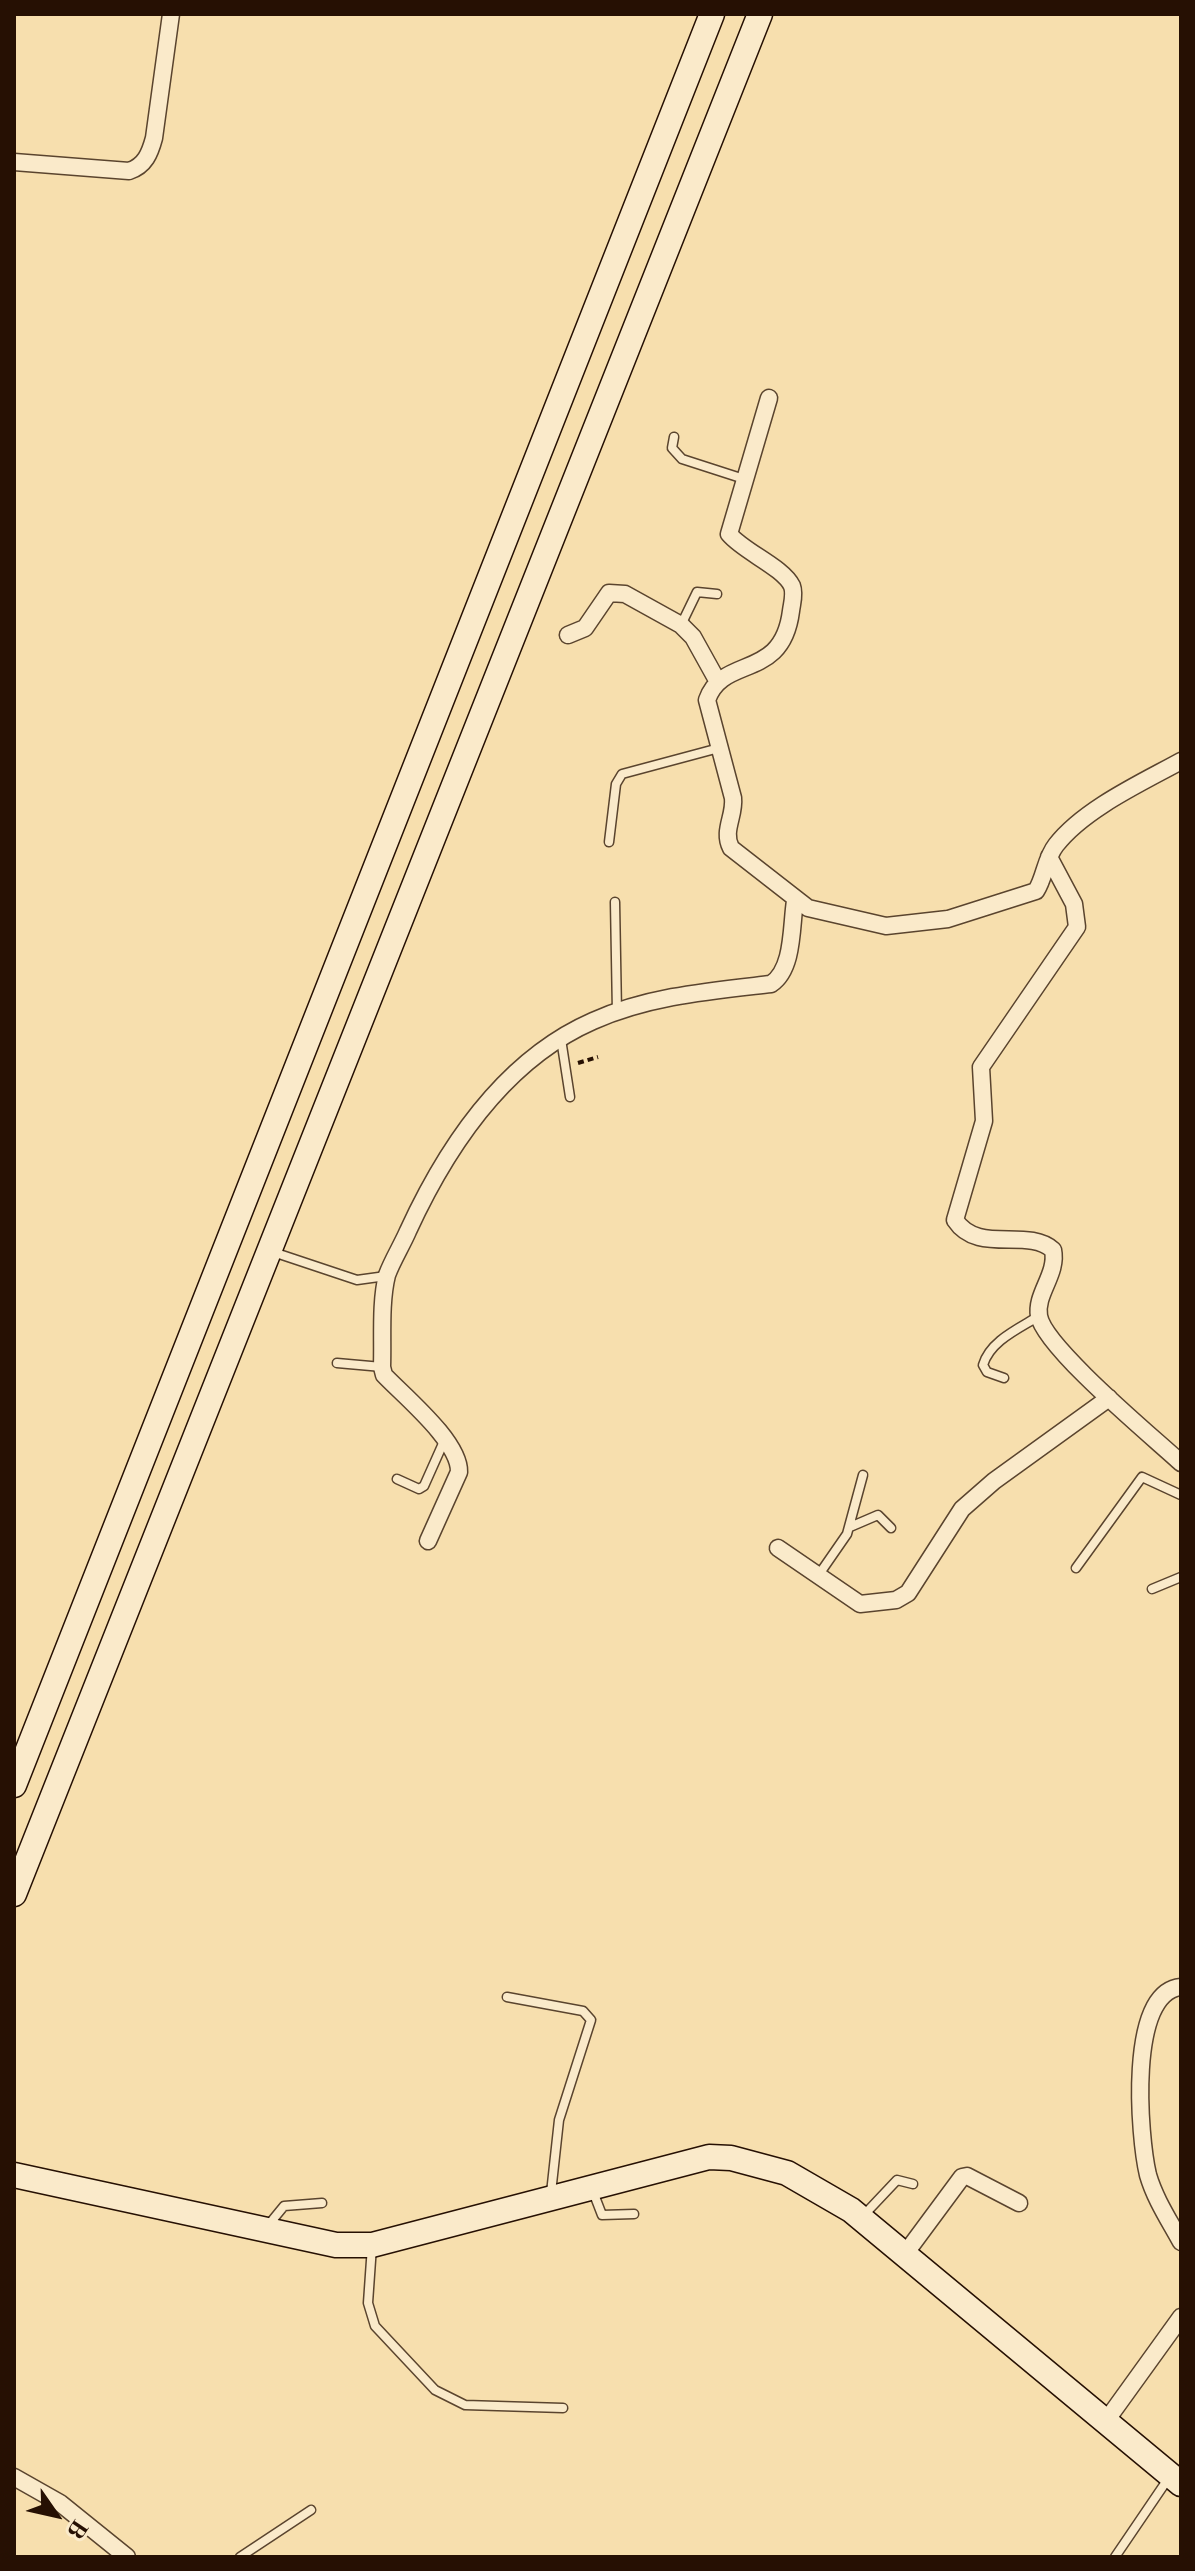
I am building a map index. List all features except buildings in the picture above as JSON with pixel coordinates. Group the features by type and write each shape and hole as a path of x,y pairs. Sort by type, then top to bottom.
{"street":[{"path":"14,162 129,171 138,168 150,154 154,138 171,14"},
{"path":"14,1785 712,14"},
{"path":"14,1894 760,14"},
{"path":"769,398 729,534 787,580 794,592 788,631 779,649 718,682 707,700 734,808 727,841 731,848 795,901 808,908 872,924 931,923 1028,896 1041,883 1049,857 1062,839 1110,801 1181,761"},
{"path":"568,635 585,628 603,598 616,591 681,625 693,637 718,682"},
{"path":"1049,857 1074,904 1077,927 981,1067 984,1121 955,1212 959,1226 985,1239 1040,1242 1053,1250 1053,1267 1039,1316 1080,1371 1181,1463"},
{"path":"428,1541 459,1472 460,1462 445,1439 384,1375 382,1367 387,1276 427,1190 459,1138 504,1084 545,1047 617,1013 666,997 771,984 786,968 795,901"},
{"path":"778,1548 820,1573 860,1604 896,1600 908,1593 962,1509 994,1481 1109,1398"},
{"path":"1181,1987 1159,1997 1147,2018 1142,2043 1144,2144 1148,2174 1158,2202 1181,2242"},
{"path":"14,2175 336,2245 372,2245 709,2157 731,2158 787,2173 861,2217 1176,2480"},
{"path":"905,2254 962,2177 967,2176 1019,2203"},
{"path":"1106,2421 1181,2317"},
{"path":"14,2477 60,2503 127,2557"}],"lane":[{"path":"674,437 672,448 682,459 744,479"},
{"path":"681,625 697,592 717,594"},
{"path":"609,842 616,784 622,774 719,748"},
{"path":"615,902 617,1013"},
{"path":"561,1038 570,1097"},
{"path":"269,1251 357,1280 387,1276"},
{"path":"1004,1378 987,1372 983,1365 985,1359 1004,1338 1039,1316"},
{"path":"337,1363 382,1367"},
{"path":"397,1479 419,1489 424,1486 445,1439"},
{"path":"820,1573 850,1527 863,1475"},
{"path":"1076,1568 1142,1477 1181,1495"},
{"path":"850,1527 878,1515 891,1528"},
{"path":"1152,1589 1181,1577"},
{"path":"507,1997 583,2011 591,2020 559,2120 551,2199"},
{"path":"861,2217 897,2180 913,2184"},
{"path":"592,2188 602,2215 634,2214"},
{"path":"266,2228 284,2206 322,2203"},
{"path":"372,2245 368,2303 375,2326 435,2390 465,2405 563,2408"},
{"path":"1115,2557 1176,2480"},
{"path":"240,2557 311,2510"}],"path":[{"path":"566,1067 598,1057"}]}
